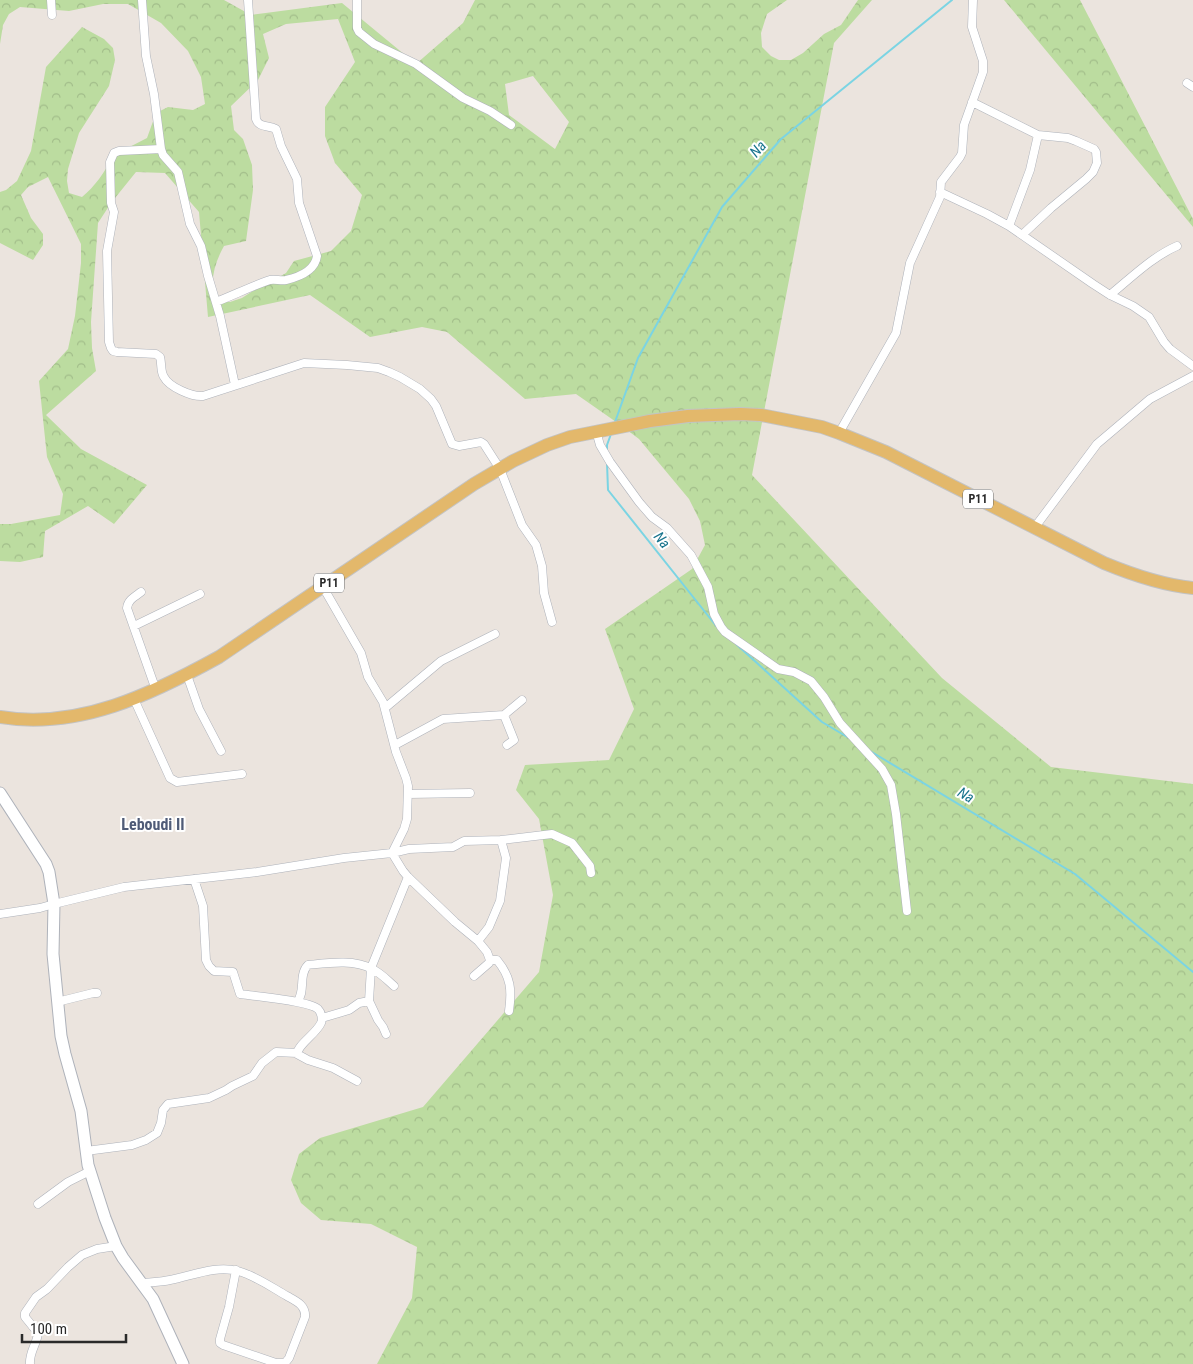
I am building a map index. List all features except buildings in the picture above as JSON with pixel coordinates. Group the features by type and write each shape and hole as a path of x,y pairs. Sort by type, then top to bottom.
{"main road":[{"name":"P11","path":"0,717 36,721 61,719 118,705 156,690 219,657 474,484 513,461 547,445 570,437 650,421 688,416 761,415 839,433 886,452 1104,563 1162,583 1193,588"}],"street":[{"path":"51,0 52,15"},
{"path":"142,0 146,56 154,94 161,149 163,155 178,172 190,224 202,246 235,386"},
{"path":"216,302 271,280 286,280 306,273 311,270 317,256 299,203 297,179 281,146 276,128 257,123 248,0"},
{"path":"357,0 357,28 359,32 374,44 416,64 463,98 490,111 511,125"},
{"path":"839,433 899,327 910,263 940,197 941,182 962,153 964,125 983,72 983,61 972,28 973,0"},
{"path":"972,102 1038,135 1068,138 1094,149 1096,152 1097,163 1093,172 1086,180 1051,208 1022,235"},
{"path":"1009,226 1030,170 1038,135"},
{"path":"161,149 120,151 114,153 110,162 111,203 114,212 107,251 109,326 111,348 113,351 156,354 160,357 162,375 167,382 192,396 203,396 304,363 378,368 420,389 436,406 452,444 459,446 481,442 500,469 522,525 536,544 542,566 544,593 552,622"},
{"path":"940,192 1009,226 1110,295 1133,306 1149,317 1170,349 1193,366"},
{"path":"1110,295 1154,259 1177,246"},
{"path":"1035,527 1097,444 1150,399 1193,376"},
{"path":"596,431 600,444 610,462 638,502 691,555 708,587 714,614 725,632 778,669 794,672 811,681 824,697 840,723 882,769 891,785 907,911"},
{"path":"323,587 361,653 368,677 383,702 394,745 406,778 408,794 406,824 392,853"},
{"path":"140,592 131,599 127,608 156,690"},
{"path":"134,626 200,594"},
{"path":"385,708 441,662 494,634"},
{"path":"186,675 199,709 221,751"},
{"path":"134,699 162,762 173,781 242,774"},
{"path":"394,745 443,719 504,715 522,700"},
{"path":"504,715 514,740 507,745"},
{"path":"0,793 46,864 49,872 54,904 53,954 65,1054 83,1122 90,1171 105,1218 123,1258 153,1299 183,1364"},
{"path":"408,794 470,793"},
{"path":"0,914 40,908 124,887 257,872 409,849 453,847 464,841 501,840 552,834 572,843 590,866 590,873"},
{"path":"478,941 490,927 500,901 506,858 501,840"},
{"path":"392,853 408,877 478,941 487,952 490,960"},
{"path":"386,1034 369,1001 371,968 408,877"},
{"path":"194,880 203,906 208,966 214,971 233,972 240,994 297,1002 319,1010 322,1018 321,1024 300,1047 297,1053"},
{"path":"474,976 490,960"},
{"path":"490,960 497,960 505,969 511,993 509,1011"},
{"path":"297,1002 300,1000 302,990 303,971 308,965 355,962 381,974 394,986"},
{"path":"58,1002 93,993 97,994"},
{"path":"322,1018 349,1010 359,1003 369,1001"},
{"path":"86,1151 132,1145 146,1140 156,1133 161,1123 163,1110 168,1104 202,1100 226,1090 253,1076 262,1062 276,1052 297,1053 308,1060 333,1068 357,1081"},
{"path":"38,1204 68,1182 90,1171"},
{"path":"30,1364 30,1354 38,1335 38,1332 25,1317 25,1312 32,1302 82,1255 97,1249 116,1246"},
{"path":"142,1283 169,1280 220,1269 236,1270 263,1282 301,1304 306,1312 289,1358 282,1364 276,1364 220,1343 236,1270"}],"green space":[{"path":"0,0 224,0 251,15 342,3 416,64 463,23 475,0 787,0 767,14 761,33 762,47 771,56 779,60 791,60 803,53 824,34 841,25 858,0 872,0 834,43 752,475 942,678 1051,767 1193,784 1193,1364 377,1364 412,1298 417,1247 371,1224 321,1220 301,1203 291,1180 299,1154 320,1138 423,1107 539,972 553,895 539,819 516,790 525,765 609,760 634,709 605,629 692,569 705,545 700,521 689,499 639,439 619,424 576,394 525,399 447,332 422,327 370,337 310,295 208,317 199,212 165,173 136,172 111,203 98,223 91,322 92,348 96,371 46,415 81,449 147,485 114,524 88,506 45,531 43,557 20,562 0,561 0,524 11,524 60,515 63,494 47,457 39,381 68,349 75,316 81,263 81,244 48,177 28,187 21,195 31,218 43,234 43,245 33,260 0,243 0,192 6,190 17,181 31,151 46,67 82,27 104,39 113,48 115,60 109,86 79,133 68,169 69,193 82,197 99,179 112,156 147,138 156,113 168,107 193,110 205,104 201,77 188,51 161,23 128,4 103,4 69,11 20,7 9,14 3,25 0,44","holes":["338,19 355,62 325,107 325,136 335,163 362,195 351,231 331,251 294,261 286,273 267,282 242,298 230,302 216,302 213,287 215,266 224,246 246,241 253,190 252,165 243,139 234,130 231,106 258,80 269,58 263,34 286,24","533,76 569,122 555,149 509,115 505,84"]},
{"path":"1004,0 1080,0 1193,219 1193,227"}],"waterway":[{"name":"Na","path":"615,422 638,358 722,207 781,139 952,0"},
{"name":"Na","path":"607,451 611,434"},
{"name":"Na","path":"607,463 608,490 717,627"},
{"name":"Na","path":"736,644 822,722 849,738"},
{"name":"Na","path":"870,751 1075,874 1193,972"}],"district":[{"name":"Leboudi II","path":"153,824"}]}
